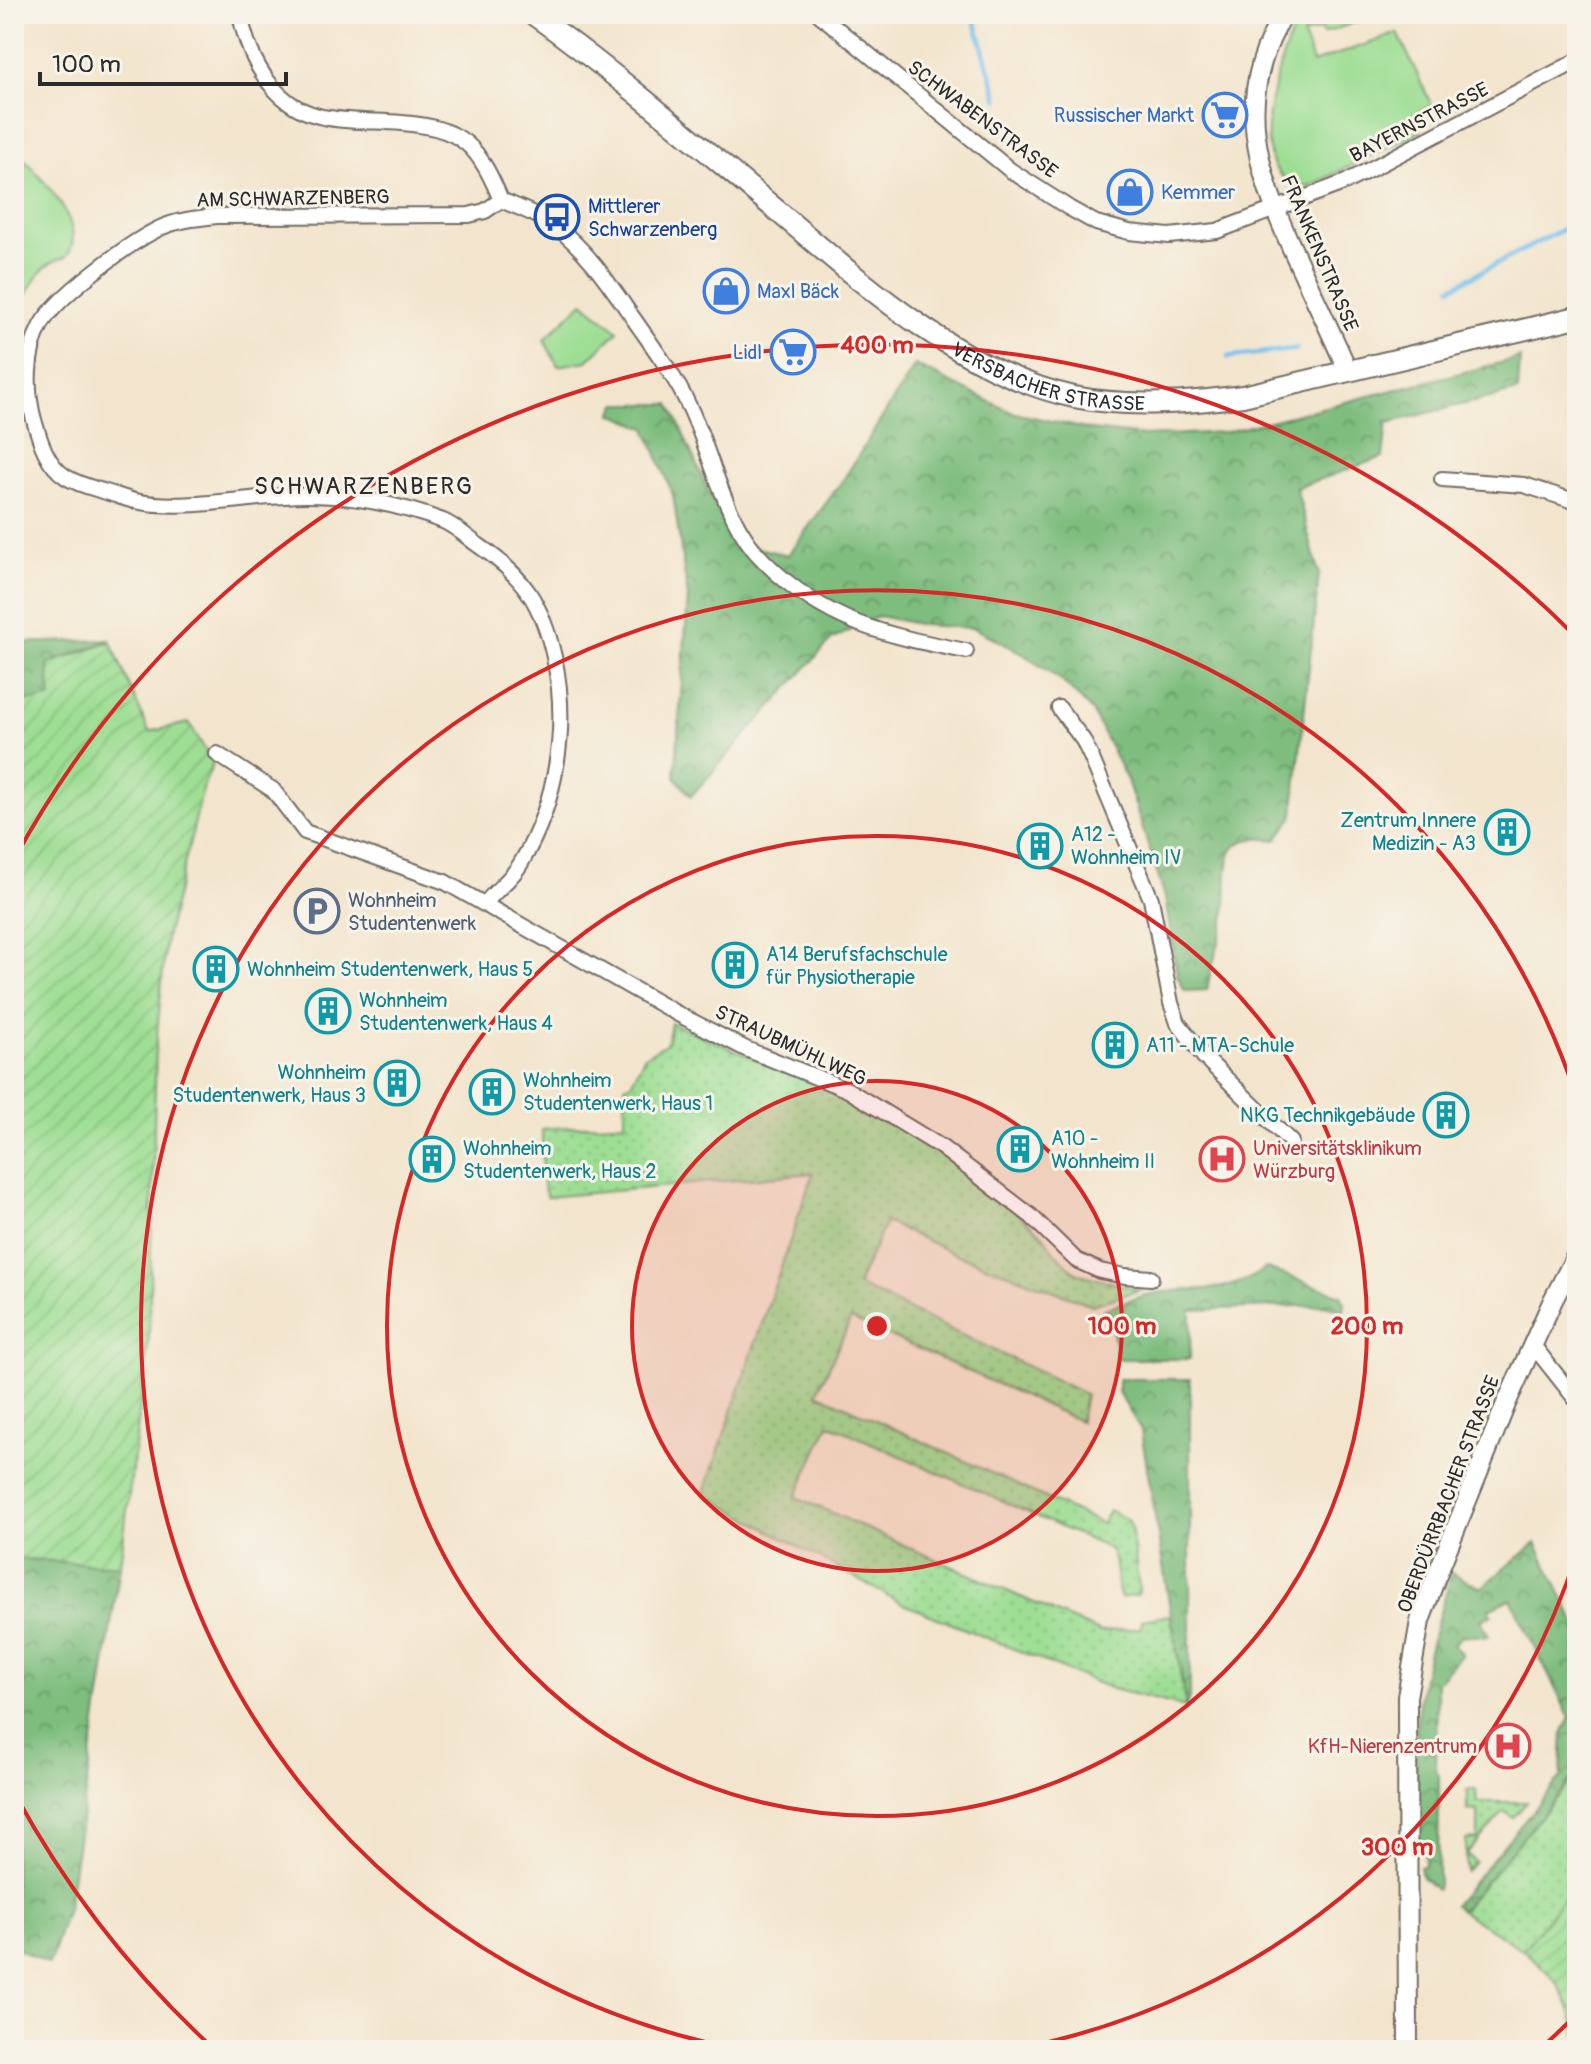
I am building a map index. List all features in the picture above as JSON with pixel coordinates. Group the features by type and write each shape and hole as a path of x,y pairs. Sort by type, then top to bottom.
{"main road":[{"name":"VERSBACHER STRASSE","path":"533,14 639,94 881,297 958,350 992,367 1074,397 1138,403 1191,403 1243,396 1577,317"}],"street":[{"path":"240,14 251,54 269,83 289,105 326,118 431,125 466,143 494,184 501,200 552,224 583,249 668,368 694,418 727,500 745,536 763,561 839,617 889,635 966,651"},
{"name":"SCHWABENSTRASSE","path":"819,14 1010,170 1096,223 1151,235 1187,236 1217,231 1274,208"},
{"name":"FRANKENSTRASSE","path":"1284,14 1259,70 1253,115 1255,146 1274,208 1348,371"},
{"name":"BAYERNSTRASSE","path":"1274,208 1346,182 1577,61"},
{"name":"AM SCHWARZENBERG","path":"485,904 520,865 538,831 553,788 559,739 560,686 548,630 530,591 496,557 445,522 361,499 306,495 164,505 136,502 78,484 56,469 41,445 32,413 29,381 31,350 41,324 57,305 119,255 159,229 194,218 217,216 469,215 485,211 501,200"},
{"path":"1442,479 1524,485 1577,502"},
{"path":"1059,708 1083,740 1151,899 1171,1003 1178,1023 1204,1057 1291,1142"},
{"path":"217,754 273,790 305,832 445,882 485,904"},
{"name":"STRAUBMÜHLWEG","path":"485,904 639,993 732,1042 848,1090 941,1147 1031,1216 1076,1260 1100,1271 1151,1278"},
{"name":"OBERDÜRRBACHER STRASSE","path":"1408,2050 1407,1697 1420,1621 1532,1344 1577,1254"},
{"path":"1532,1344 1577,1401"}],"green space":[{"path":"1302,14 1378,14 1323,34 1321,29 1303,35 1313,63 1398,33 1432,106 1413,115 1421,132 1309,186 1286,180 1273,164 1268,140 1275,84 1283,56"},
{"path":"14,147 47,184 67,215 72,230 72,245 65,258 55,261 38,275 14,327"},
{"path":"583,302 618,331 587,361 558,366 544,340"},
{"path":"1520,358 1518,391 1387,423 1383,457 1296,488 1319,574 1293,817 1276,840 1256,838 1242,841 1229,858 1223,924 1207,990 1185,991 1177,975 1165,897 1127,780 1092,711 1061,680 1020,652 974,628 922,625 879,616 831,640 691,796 675,777 688,597 673,495 646,428 612,414 617,404 670,404 709,493 736,543 788,555 845,477 915,365 1011,412 1090,430 1145,436 1226,432"},
{"path":"111,640 48,664 51,698 14,740 14,643"},
{"path":"111,642 149,732 189,723 213,763 204,785 166,938 156,1045 149,1336 120,1566 14,1558 14,703 51,698 48,664"},
{"path":"671,1023 841,1095 927,1144 1006,1203 1044,1236 1053,1251 1076,1273 1140,1290 1092,1305 953,1253 886,1222 857,1285 1085,1394 1080,1421 851,1319 817,1393 1102,1524 1109,1510 1128,1520 1139,1588 1137,1595 1121,1598 1110,1549 829,1424 796,1497 1099,1632 1141,1628 1142,1620 1171,1615 1186,1707 1112,1689 901,1603 704,1494 813,1173 547,1197 543,1186 542,1129 625,1123 625,1086 631,1083 645,1056 667,1043"},
{"path":"1266,1268 1341,1295 1345,1303 1344,1311 1325,1305 1191,1310 1190,1359 1117,1359 1113,1330 1103,1310 1151,1294 1239,1283"},
{"path":"1118,1379 1190,1379 1190,1698 1186,1707 1141,1430 1118,1392"},
{"path":"1536,1543 1577,1626 1577,1773 1461,1911 1454,1905 1561,1777 1563,1731 1570,1718 1511,1599 1489,1609 1492,1615 1481,1620 1489,1637 1462,1635 1453,1645 1462,1654 1437,1682 1436,1770 1439,1776 1436,1890 1422,1877 1419,1867 1425,1866 1424,1847 1419,1846 1416,1778 1418,1711 1423,1676 1452,1573 1481,1588"},
{"path":"14,1558 120,1566 68,1906 49,1964 14,1947"},
{"path":"1577,1773 1577,1882 1523,1950 1461,1911"},
{"path":"1467,1790 1476,1790 1477,1802 1527,1802 1513,1818 1504,1811 1467,1854 1475,1862 1466,1872 1466,1840 1478,1839 1478,1811 1467,1810"},
{"path":"1577,1882 1577,2036 1559,1987 1545,1969 1523,1950"}],"waterway":[{"path":"973,14 998,99"},
{"path":"1452,287 1577,222"},
{"path":"1228,357 1296,349"}],"place":[{"name":"Russischer Markt","path":"1225,115"},
{"name":"Kemmer","path":"1130,192"},
{"name":"Mittlerer Schwarzenberg","path":"557,217"},
{"name":"Maxl Bäck","path":"726,291"},
{"name":"Lidl","path":"793,352"},
{"name":"Zentrum Innere Medizin - A3","path":"1507,832"},
{"name":"A12 - Wohnheim IV","path":"1040,846"},
{"name":"Wohnheim Studentenwerk","path":"317,911"},
{"name":"A14 Berufsfachschule für Physiotherapie","path":"735,965"},
{"name":"Wohnheim Studentenwerk, Haus 5","path":"216,969"},
{"name":"Wohnheim Studentenwerk, Haus 4","path":"328,1011"},
{"name":"A11 - MTA-Schule","path":"1115,1045"},
{"name":"Wohnheim Studentenwerk, Haus 3","path":"397,1083"},
{"name":"Wohnheim Studentenwerk, Haus 1","path":"492,1092"},
{"name":"NKG Technikgebäude","path":"1446,1115"},
{"name":"A10 - Wohnheim II","path":"1020,1149"},
{"name":"Wohnheim Studentenwerk, Haus 2","path":"432,1159"},
{"name":"Universitätsklinikum Würzburg","path":"1222,1159"},
{"name":"KfH-Nierenzentrum","path":"1508,1746"}],"district":[{"name":"SCHWARZENBERG","path":"364,486"}]}
